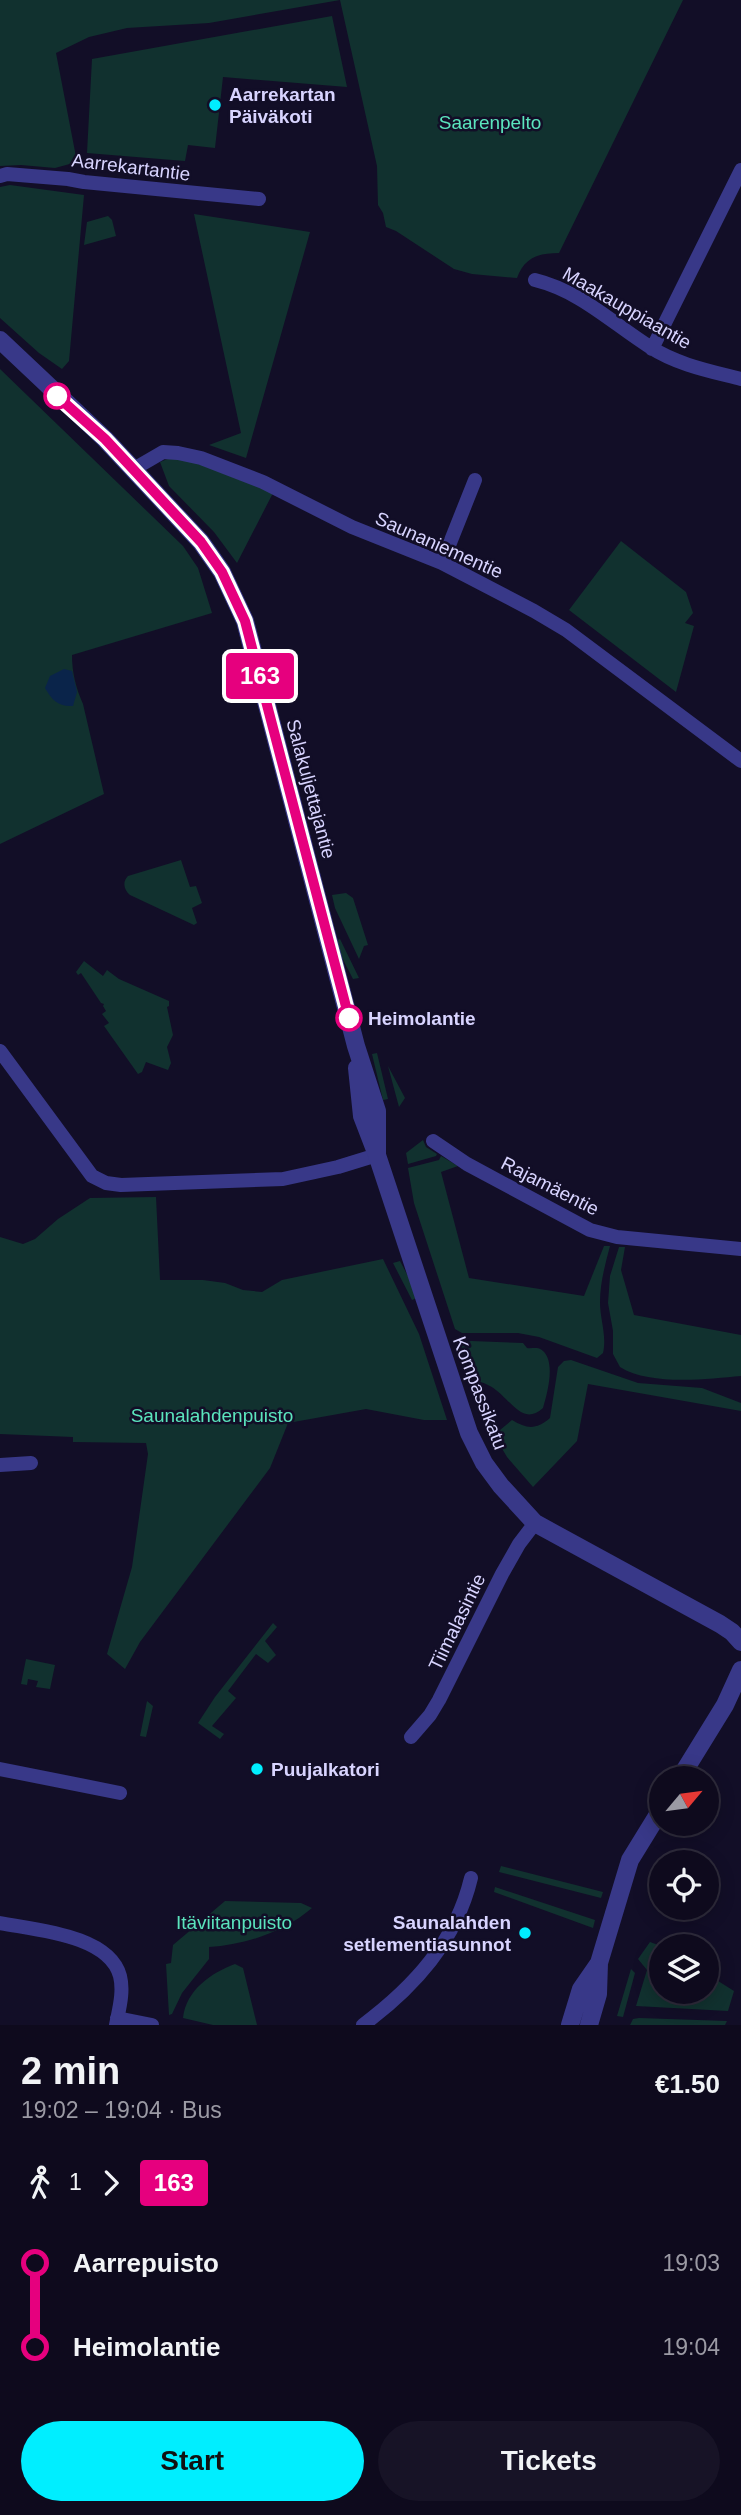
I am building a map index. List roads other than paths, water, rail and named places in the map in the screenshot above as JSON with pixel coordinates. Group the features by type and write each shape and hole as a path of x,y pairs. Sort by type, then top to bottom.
{"street":[{"path":"652,349 741,170"},
{"name":"Aarrekartantie","path":"0,176 7,174 68,178 259,199"},
{"name":"Maakauppiaantie","path":"535,281 558,286 579,298 652,349 686,365 741,379"},
{"name":"Salakuljettajantie","path":"0,340 105,439 201,542 222,572 245,621 356,1046 362,1116 377,1155"},
{"name":"Saunaniementie","path":"132,470 163,452 201,458 263,482 364,532 442,563 566,630 741,761"},
{"path":"442,563 475,480"},
{"path":"0,1051 92,1176 106,1183 121,1185 283,1178 377,1155"},
{"name":"Rajamäentie","path":"433,1141 467,1164 590,1230 617,1237 741,1249"},
{"name":"Kompassikatu","path":"377,1155 469,1433 484,1463 500,1486 535,1523 720,1624 741,1642"},
{"path":"0,1465 31,1463"},
{"name":"Tiimalasintie","path":"411,1737 439,1700 502,1574 535,1523"},
{"path":"687,1766 725,1705 741,1670"},
{"path":"0,1769 120,1793"},
{"path":"589,2025 598,1994 599,1964 630,1860 649,1829"},
{"path":"363,2025 403,1993 436,1955 466,1900 471,1878"},
{"path":"0,1923 85,1941 105,1951 119,1973 122,1990 117,2022 152,2025"},
{"path":"570,2025 581,1989 599,1964"}],"water":[{"path":"64,669 72,671 77,692 73,706 56,702 45,688 50,676"}],"place":[{"name":"Aarrekartan Päiväkoti","path":"215,105"},
{"name":"Heimolantie","path":"349,1018"},
{"name":"Puujalkatori","path":"257,1769"},
{"name":"Saunalahden setlementiasunnot","path":"525,1933"}],"park label":[{"name":"Saarenpelto","path":"490,122"},
{"name":"Saunalahdenpuisto","path":"212,1415"},
{"name":"Itäviitanpuisto","path":"234,1922"}]}
